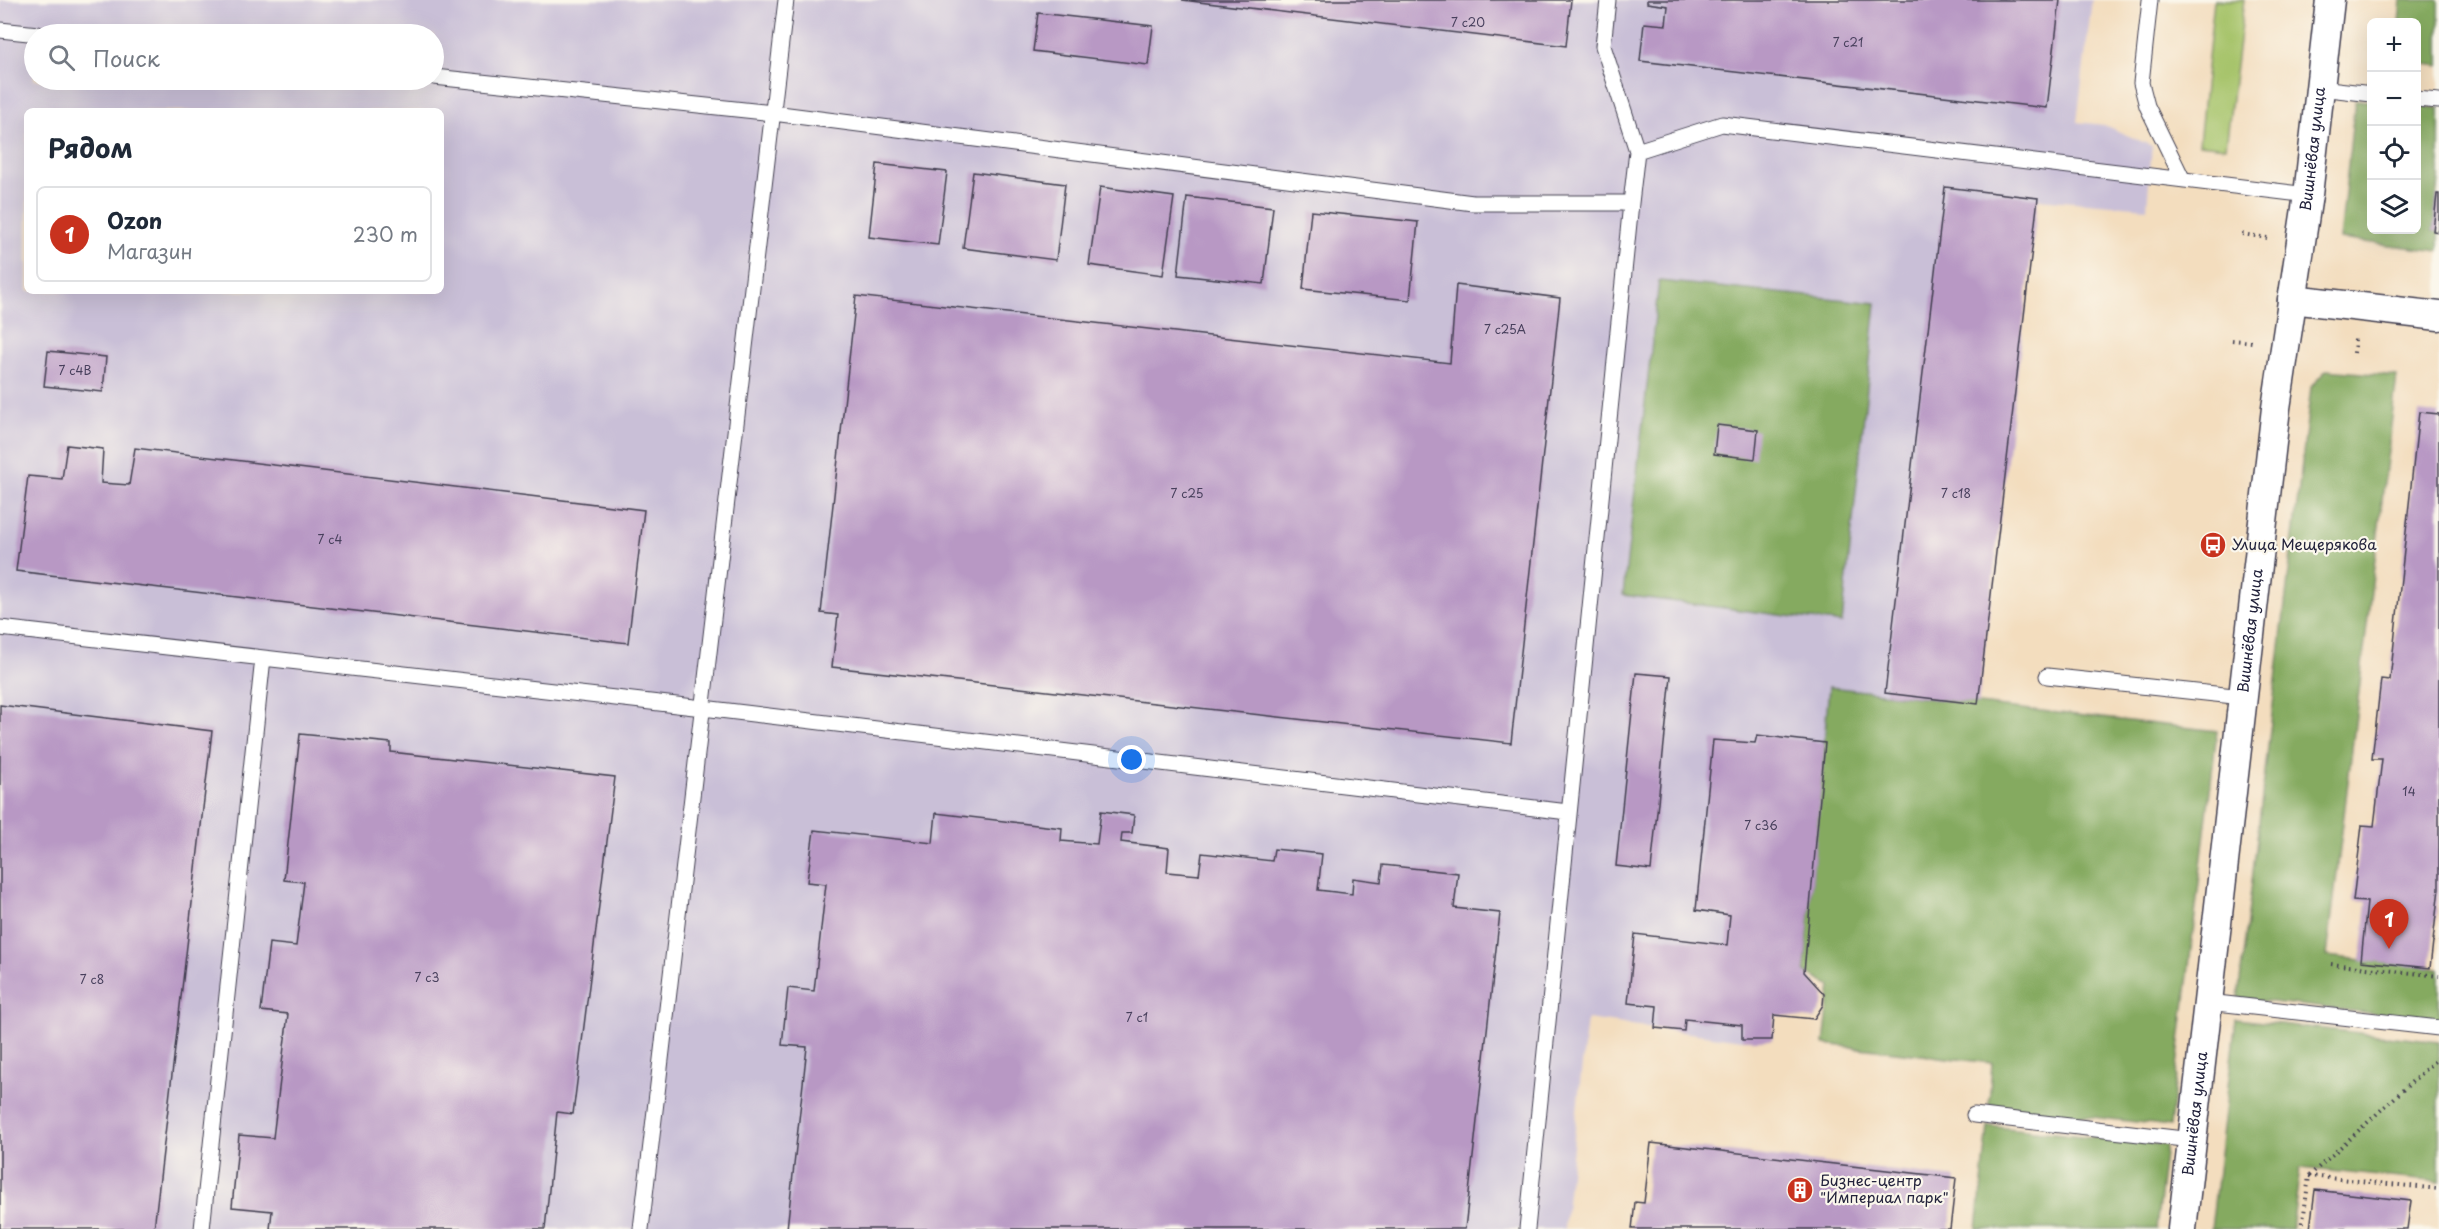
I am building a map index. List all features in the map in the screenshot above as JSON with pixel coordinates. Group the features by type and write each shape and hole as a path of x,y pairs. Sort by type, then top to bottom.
{"street":[{"name":"Вишнёвая улица","path":"2182,1229 2282,356 2308,195 2330,0"},
{"path":"2292,299 2439,316"}],"lane":[{"path":"641,1229 786,0"},
{"path":"1527,1229 1637,151 1602,46 1608,0"},
{"path":"2150,0 2141,83 2147,106 2183,180"},
{"path":"0,30 24,33"},
{"path":"444,78 773,113 1473,203 1632,203"},
{"path":"2320,88 2367,93"},
{"path":"2421,99 2439,101"},
{"path":"1637,151 1722,124 2308,195"},
{"path":"0,628 703,708 1568,812"},
{"path":"202,1229 263,658"},
{"path":"2048,675 2243,697"},
{"path":"2208,1002 2439,1028"},
{"path":"1974,1115 2192,1140"}],"path":[{"path":"2242,234 2270,239"},
{"path":"2232,340 2260,343"},
{"path":"2331,964 2439,976"},
{"path":"2302,1229 2309,1176 2439,1057"},
{"path":"2309,1176 2439,1189"}],"shaded area":[{"path":"0,0 2092,0 2077,122 2104,125 2152,146 2147,208 2038,199 1978,704 1829,688 1804,971 1824,994 1819,1013 1814,1019 1775,1015 1772,1040 1741,1040 1587,1019 1564,1229 0,1229"}],"green space":[{"path":"2214,0 2244,0 2226,147 2199,144"},
{"path":"2401,0 2439,0 2439,66 2421,64 2421,18 2399,18"},
{"path":"2355,100 2367,101 2367,234 2421,234 2421,106 2439,108 2439,180 2433,231 2439,232 2439,251 2340,239"},
{"path":"1659,281 1876,303 1842,623 1623,595"},
{"path":"2326,370 2397,376 2327,956 2439,969 2439,1021 2238,998 2311,387"},
{"path":"1829,687 2217,731 2170,1126 1989,1105 1992,1063 1824,1044 1831,986 1804,972"},
{"path":"2236,1019 2439,1042 2439,1182 2300,1168 2292,1229 2211,1229"},
{"path":"1988,1126 2166,1145 2156,1229 1977,1229"}],"building":[{"path":"1182,0 1571,0 1566,46"},
{"path":"1647,0 2060,0 2047,108 1640,61 1644,23 1666,25 1668,6 1647,3"},
{"path":"1038,13 1153,26 1148,65 1033,51"},
{"path":"877,164 947,172 938,245 869,237"},
{"path":"973,172 1065,184 1056,260 963,248"},
{"path":"1100,187 1174,197 1163,275 1089,265"},
{"path":"1945,187 2038,198 1978,704 1885,693"},
{"path":"2437,194 2439,194 2439,232 2433,231"},
{"path":"1187,197 1273,207 1264,284 1178,275"},
{"path":"1311,211 1418,222 1410,300 1303,289"},
{"path":"1456,285 1560,298 1511,743 832,667 838,615 821,613 856,296 1450,363"},
{"path":"48,351 106,357 103,392 44,386"},
{"path":"2419,412 2439,414 2439,888 2430,968 2361,961 2367,902 2353,901 2362,825 2374,826 2382,759 2372,759 2381,679 2390,680"},
{"path":"1717,425 1758,430 1755,459 1714,454"},
{"path":"67,445 103,449 101,483 129,485 135,448 644,510 628,643 16,571 28,476 62,479"},
{"path":"1636,673 1671,676 1651,870 1616,866"},
{"path":"0,705 212,731 154,1229 0,1229"},
{"path":"300,734 391,743 391,752 615,777 573,1114 557,1112 545,1229 270,1229 272,1211 232,1207 239,1135 273,1138 288,1014 261,1011 269,943 296,946 304,882 284,880"},
{"path":"1757,735 1825,743 1804,972 1824,994 1823,1005 1814,1019 1774,1015 1772,1040 1742,1040 1742,1025 1685,1019 1684,1031 1655,1028 1657,1006 1628,1003 1635,934 1727,945 1730,915 1696,910 1713,740 1755,743"},
{"path":"1101,811 1134,815 1132,833 1122,833 1121,842 1169,848 1167,872 1199,875 1202,853 1272,861 1274,849 1322,854 1318,890 1352,894 1353,878 1381,882 1383,865 1458,873 1454,908 1500,913 1465,1229 787,1229 807,1047 782,1045 788,988 814,991 826,884 807,882 814,830 933,843 936,813 1062,828 1061,841 1097,844"},
{"name":"Бизнес-центр \"Империал парк\"","path":"1651,1143 1956,1178 1950,1229 1632,1229 1635,1202 1644,1203"},
{"path":"2315,1190 2411,1201 2407,1229 2310,1229"}],"place":[{"name":"Улица Мещерякова","path":"2213,545"},
{"name":"Ozon","path":"2389,949"},
{"name":"Бизнес-центр \"Империал парк\"","path":"1800,1190"}]}
